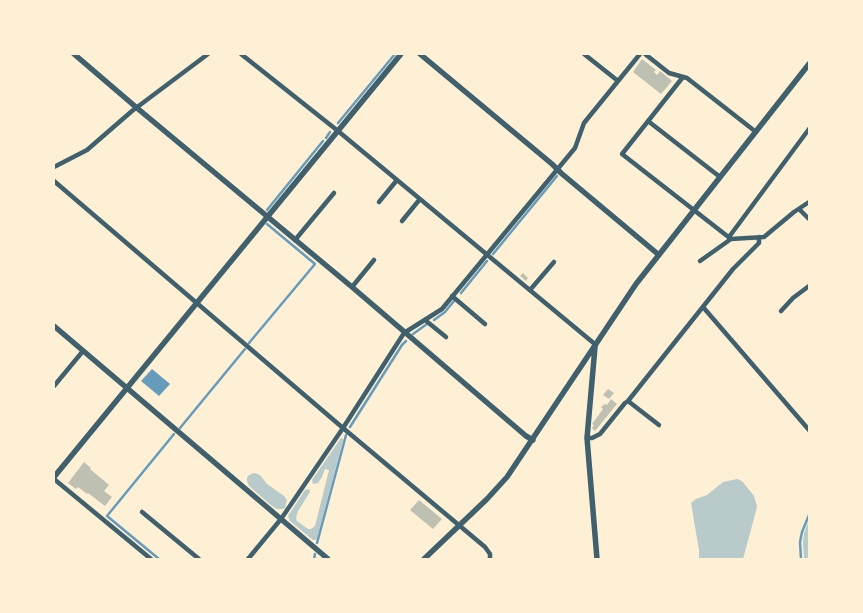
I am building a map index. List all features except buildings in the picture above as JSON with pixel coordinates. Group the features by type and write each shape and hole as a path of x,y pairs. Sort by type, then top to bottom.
{"street":[{"path":"74,54 533,440"},
{"path":"54,167 87,150 136,108 208,54"},
{"path":"241,54 338,130 596,345"},
{"path":"151,559 54,478 401,54"},
{"path":"420,54 659,255"},
{"path":"584,54 618,82"},
{"path":"248,559 281,519 343,428 404,333 442,308 575,148 584,122 640,54"},
{"path":"645,54 670,73 687,78 756,132"},
{"path":"424,559 501,485 513,470 636,284 809,64"},
{"path":"683,77 622,154 730,238 764,237 809,202"},
{"path":"648,121 720,177"},
{"path":"700,261 730,238 809,129"},
{"path":"379,202 397,180"},
{"path":"54,181 488,550 490,559"},
{"path":"295,240 334,193"},
{"path":"402,221 420,199"},
{"path":"799,209 809,220"},
{"path":"587,438 600,434 733,269 759,243 759,238"},
{"path":"352,287 374,260"},
{"path":"530,290 554,262"},
{"path":"781,311 793,298 809,286"},
{"path":"452,296 485,324"},
{"path":"702,307 809,430"},
{"path":"425,320 446,337"},
{"path":"54,326 328,559"},
{"path":"596,345 587,438 597,559"},
{"path":"54,386 83,351"},
{"path":"628,401 659,426"},
{"path":"142,512 199,559"}],"shaded area":[{"path":"341,438 343,440 317,538 313,540 290,521 288,516 305,490 309,489 310,492 298,511 296,518 297,521 308,529 315,526 329,470 325,469 318,483 313,484 312,480"},
{"path":"255,473 260,475 267,484 284,496 287,500 285,508 277,509 272,506 249,486 247,477"},
{"path":"737,479 743,482 754,496 757,506 743,559 699,559 691,503 707,495 723,482"},
{"path":"809,520 809,559 804,559 804,533"}],"water":[{"path":"152,369 170,384 159,396 141,381"}],"waterway":[{"path":"338,123 395,54"},
{"path":"326,138 330,132"},
{"path":"267,210 323,141"},
{"path":"493,254 557,176"},
{"path":"249,343 315,264 267,224"},
{"path":"461,293 487,261"},
{"path":"434,320 445,312 454,301"},
{"path":"413,334 427,324"},
{"path":"350,427 406,341"},
{"path":"180,428 245,349"},
{"path":"159,559 107,516 174,434"},
{"path":"317,543 346,435"},
{"path":"801,559 800,542 809,515"},
{"path":"314,559 315,554"}]}
